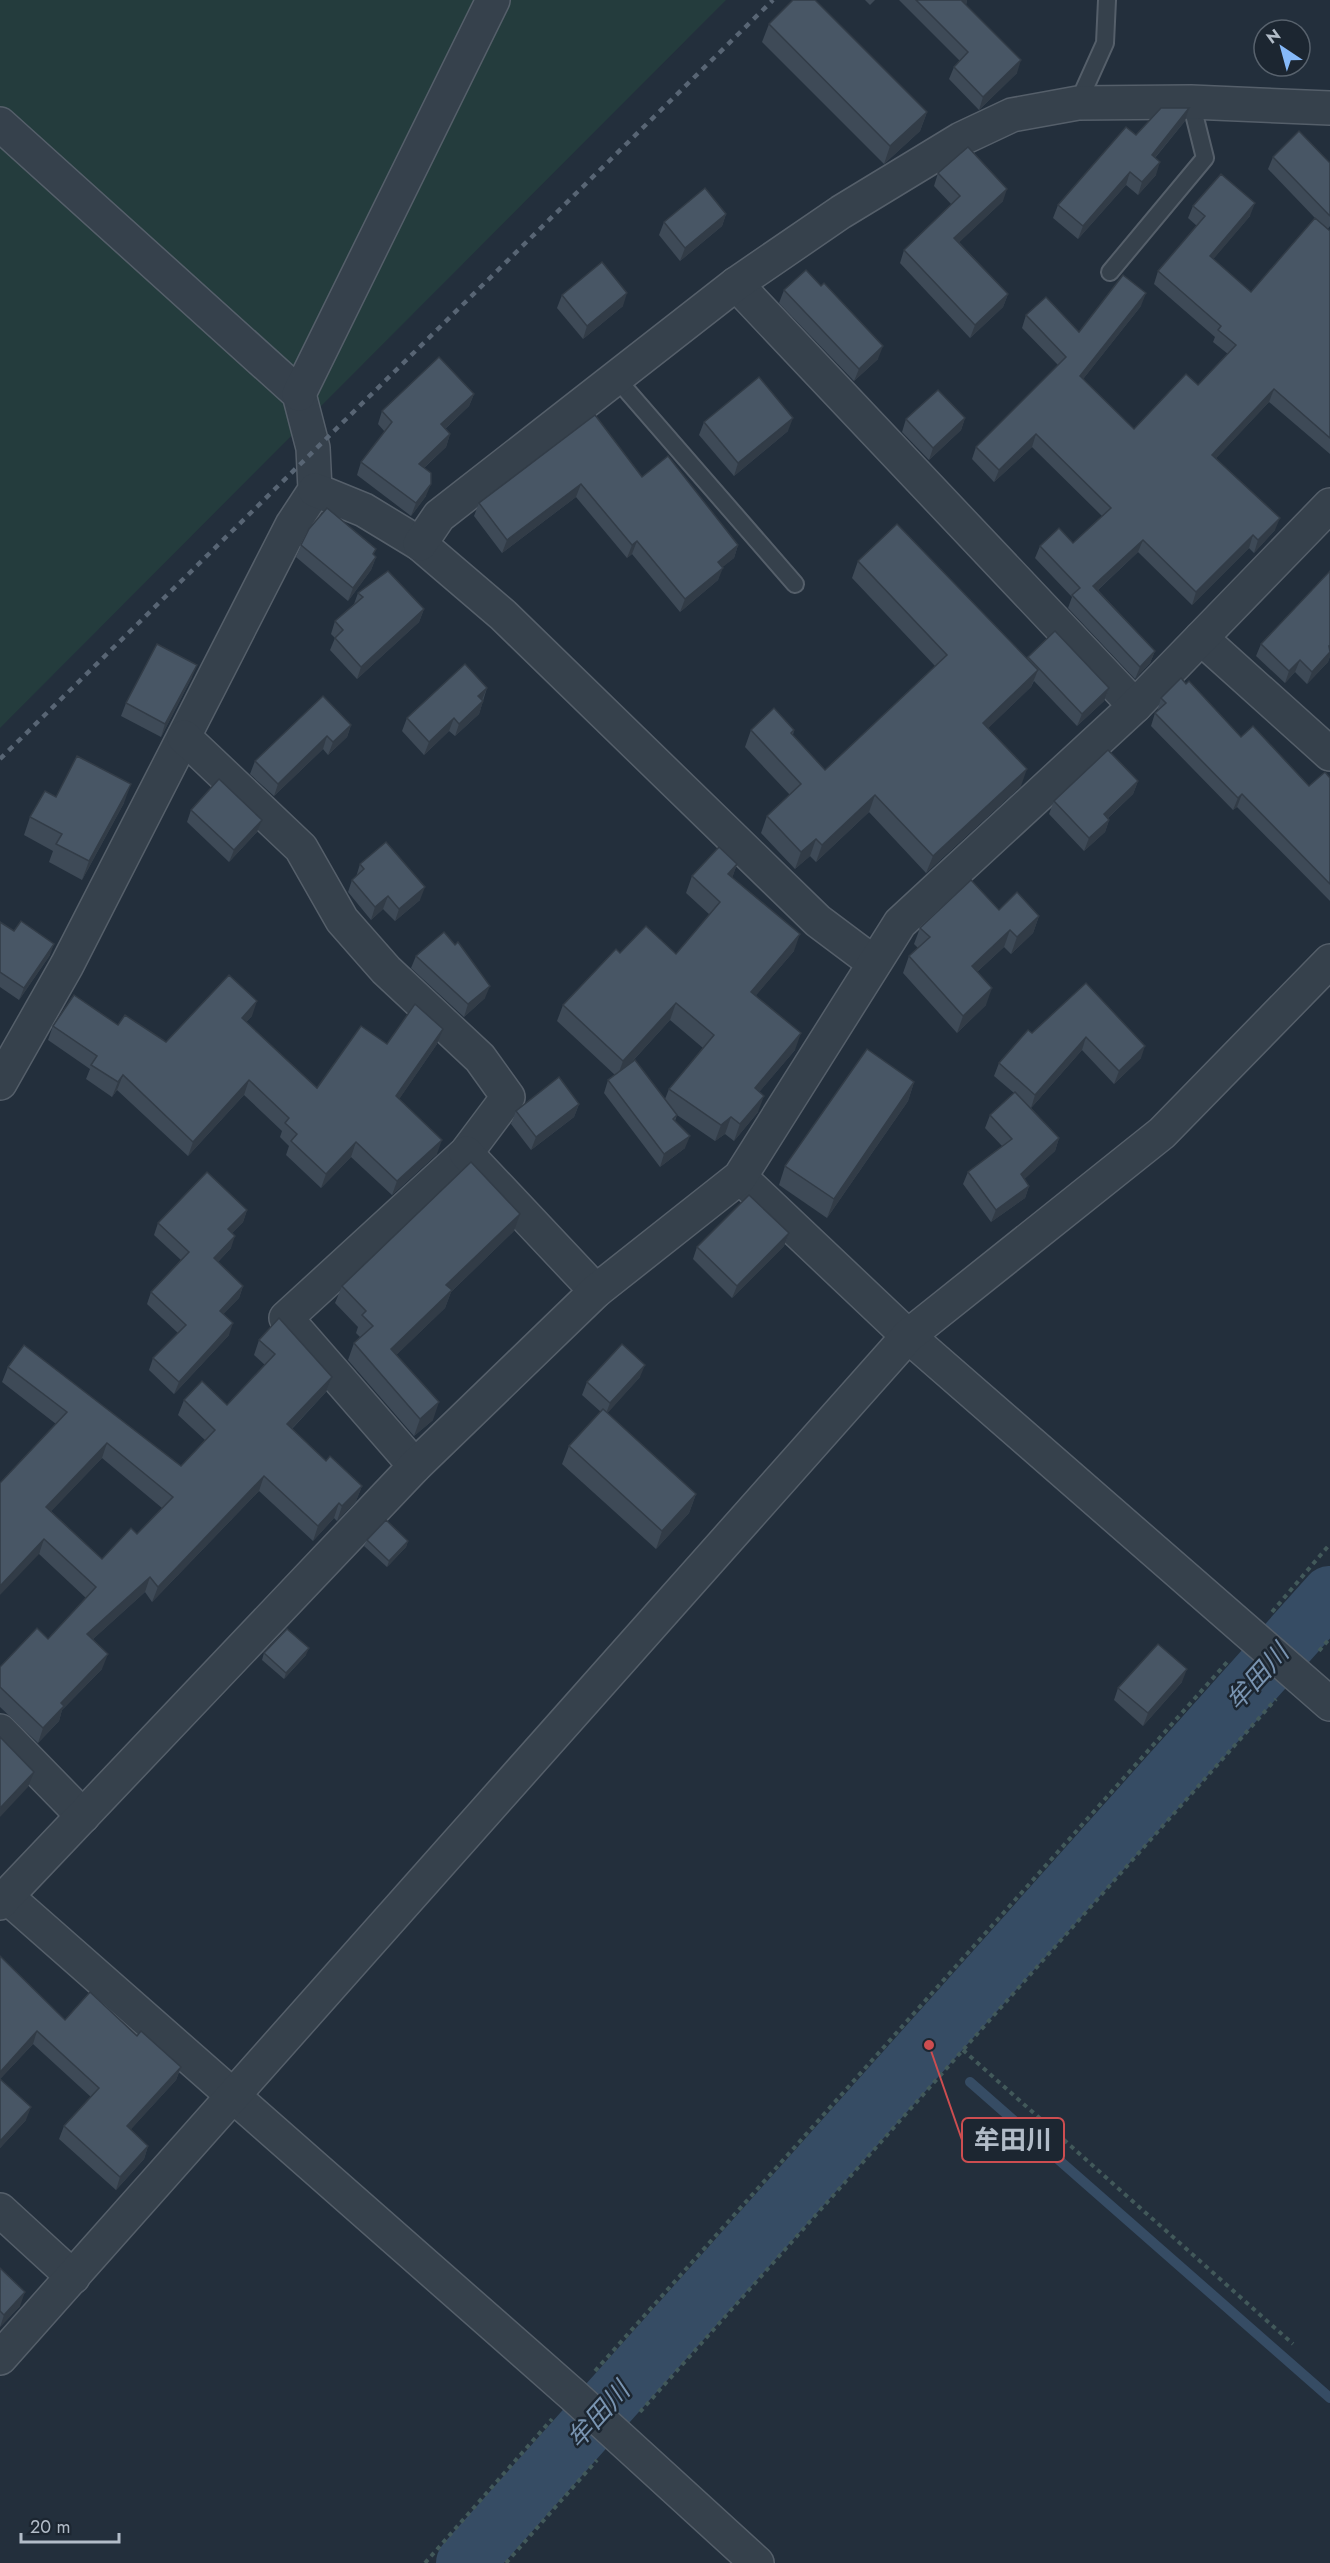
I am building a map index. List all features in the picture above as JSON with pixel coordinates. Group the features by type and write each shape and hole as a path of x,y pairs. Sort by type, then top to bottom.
{"street":[{"path":"299,394 493,0"},
{"path":"420,544 439,516 736,284 841,212 960,139 1012,115 1078,103 1191,102 1330,108"},
{"path":"0,124 299,394 313,448 315,490 292,525 68,965 0,1083"},
{"path":"736,284 1135,706"},
{"path":"315,490 364,510 420,544 504,615 818,921 874,963"},
{"path":"757,2563 573,2395 3,1900 415,1466 596,1291 740,1178 900,923 1135,706 1330,505"},
{"path":"1201,638 1330,754"},
{"path":"184,737 301,848 342,920 386,970 480,1058 508,1096 466,1153 286,1318 415,1466"},
{"path":"0,2358 908,1336 1162,1133 1330,961"},
{"path":"466,1153 596,1291"},
{"path":"740,1178 908,1336 1330,1704"},
{"path":"0,1731 83,1816"},
{"path":"0,2210 73,2277"}],"lane":[{"path":"1078,103 1105,43 1107,0"},
{"path":"1110,272 1205,158 1191,102"},
{"path":"616,378 795,584"}],"path":[{"path":"425,2563 573,2395 1255,1637 1330,1544"},
{"path":"506,2563 1295,1673"},
{"path":"963,2050 1293,2344"}],"green space":[{"path":"0,0 726,0 0,728"}],"building":[{"path":"793,0 815,0 927,112 890,146 769,24"},
{"path":"916,0 962,0 1021,60 983,97 954,67 968,52"},
{"path":"1161,108 1189,108 1152,155 1160,162 1142,182 1130,172 1083,226 1058,205 1126,127 1136,135"},
{"path":"1299,131 1330,163 1330,216 1273,157"},
{"path":"968,147 1007,189 954,238 1008,294 975,325 904,250 960,196 938,173"},
{"path":"1221,174 1255,203 1210,256 1251,292 1315,218 1330,231 1330,438 1274,389 1212,455 1280,518 1258,540 1253,535 1196,592 1143,540 1093,586 1155,651 1140,667 1072,595 1080,588 1040,546 1059,528 1073,543 1111,508 1036,434 999,470 976,447 1066,357 1026,315 1046,297 1079,332 1123,275 1146,293 1080,376 1134,429 1186,374 1198,385 1236,345 1218,330 1221,326 1158,271 1205,216 1193,206"},
{"path":"705,188 726,214 685,248 664,222"},
{"path":"602,262 627,293 587,326 562,295"},
{"path":"806,270 821,286 824,283 883,346 859,369 784,290"},
{"path":"439,357 474,394 441,424 450,434 419,464 431,473 431,484 416,503 361,462 392,422 382,411"},
{"path":"759,377 793,418 738,463 704,422"},
{"path":"938,390 965,418 933,448 906,419"},
{"path":"595,415 642,477 668,456 738,545 718,562 723,568 685,599 637,541 632,545 581,484 507,540 479,503"},
{"path":"327,508 376,549 373,554 376,557 353,588 301,545 309,529"},
{"path":"897,524 1038,670 983,723 1027,769 933,856 875,795 822,845 816,839 801,852 767,816 801,784 751,730 774,708 794,730 791,733 825,770 947,655 858,561"},
{"path":"388,571 424,609 361,667 335,638 343,630 335,621 363,597 358,593"},
{"path":"1330,571 1330,652 1312,672 1300,660 1289,671 1261,644"},
{"path":"1055,631 1109,688 1082,714 1028,657"},
{"path":"157,644 197,665 165,724 126,703"},
{"path":"465,664 487,688 478,696 483,701 459,724 454,718 429,742 407,718"},
{"path":"1181,678 1186,684 1189,681 1241,737 1253,726 1309,786 1325,772 1330,778 1330,884 1242,794 1238,798 1155,713 1166,703 1161,698"},
{"path":"323,696 351,725 333,742 327,736 278,784 255,761"},
{"path":"1108,750 1138,781 1104,814 1109,820 1089,838 1054,801"},
{"path":"77,756 131,784 89,861 56,844 62,834 30,817 45,791 56,797"},
{"path":"219,779 262,820 234,850 191,810"},
{"path":"386,842 425,887 399,909 388,896 375,907 352,880 364,869 360,864"},
{"path":"719,847 737,864 728,874 800,934 751,992 801,1033 755,1088 764,1096 740,1124 731,1117 721,1125 669,1089 714,1035 676,1003 623,1061 563,1005 616,949 620,953 646,926 676,954 720,902 692,876"},
{"path":"971,880 999,910 1017,892 1039,916 1017,937 1010,930 972,966 992,988 963,1016 909,956 930,937 920,928"},
{"path":"21,921 54,944 24,988 0,972 0,922 14,931"},
{"path":"444,932 455,945 458,942 490,986 468,1004 416,956"},
{"path":"229,975 257,1001 242,1018 317,1088 361,1026 387,1044 415,1004 443,1029 396,1096 442,1140 397,1181 356,1142 326,1174 291,1141 297,1134 285,1123 289,1118 249,1080 193,1142 123,1075 118,1082 91,1065 97,1056 53,1026 74,995 118,1025 125,1015 166,1042"},
{"path":"1086,983 1145,1046 1119,1071 1086,1037 1035,1095 999,1063 1028,1030 1032,1033"},
{"path":"867,1049 914,1082 834,1199 785,1166"},
{"path":"635,1060 677,1115 673,1119 690,1136 664,1154 608,1080"},
{"path":"559,1077 579,1104 536,1137 516,1111"},
{"path":"1015,1092 1059,1138 1021,1174 1029,1186 996,1210 968,1172 1012,1139 990,1115"},
{"path":"471,1162 520,1214 446,1285 452,1290 391,1349 439,1402 420,1419 354,1343 373,1326 362,1315 366,1311 342,1286"},
{"path":"207,1172 247,1210 228,1229 235,1236 214,1258 243,1286 220,1311 233,1323 179,1382 153,1358 186,1325 151,1292 189,1252 158,1223"},
{"path":"749,1195 789,1233 737,1286 697,1247"},
{"path":"279,1318 332,1377 287,1424 326,1461 330,1456 362,1486 342,1506 339,1503 318,1526 264,1476 158,1587 150,1577 87,1634 108,1654 61,1703 64,1706 43,1728 0,1687 0,1667 37,1628 48,1639 96,1587 44,1539 0,1586 0,1483 67,1412 8,1367 24,1345 181,1466 215,1430 184,1400 202,1381 227,1405 275,1354 259,1340","holes":["107,1443 173,1497 137,1534 131,1528 102,1559 46,1507"]},
{"path":"622,1344 645,1365 610,1403 587,1382"},
{"path":"603,1409 696,1494 662,1531 569,1446"},
{"path":"386,1520 408,1541 389,1561 367,1540"},
{"path":"287,1629 309,1648 286,1673 264,1653"},
{"path":"1158,1644 1187,1669 1148,1713 1118,1688"},
{"path":"0,1737 34,1772 0,1808"},
{"path":"0,1956 65,2020 90,1992 137,2036 141,2031 181,2067 127,2126 148,2146 120,2177 64,2126 99,2088 37,2031 0,2072"},
{"path":"0,2079 31,2107 0,2141"},
{"path":"0,2268 25,2292 4,2315 0,2311"}],"waterway":[{"name":"牟田川","path":"465,2563 1330,1595"},
{"path":"970,2082 1330,2398"}],"railway":[{"path":"0,759 773,0"}],"place":[{"name":"牟田川","path":"929,2045"}]}
